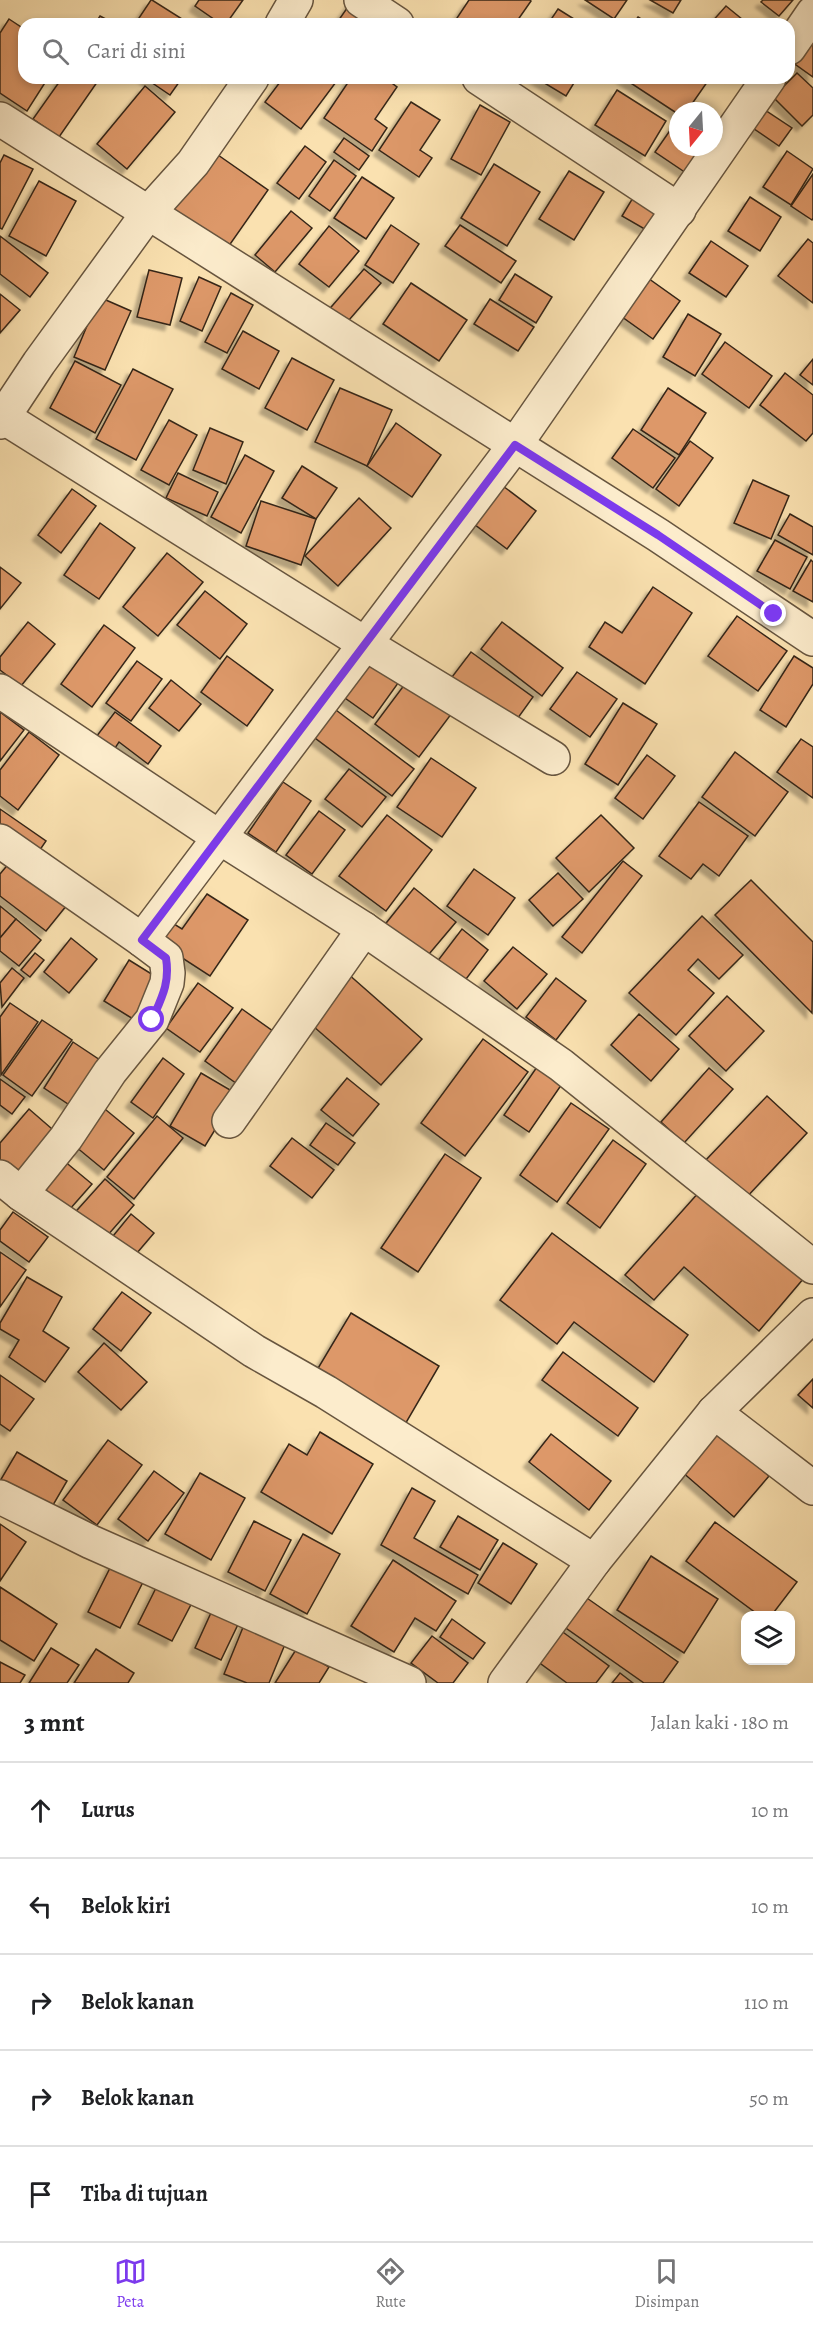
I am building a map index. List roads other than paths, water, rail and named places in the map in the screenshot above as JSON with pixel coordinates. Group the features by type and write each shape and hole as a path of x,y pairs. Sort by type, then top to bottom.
{"street":[{"path":"286,18 296,0"},
{"path":"361,0 388,18"},
{"path":"795,39 813,13"},
{"path":"248,84 193,163 148,213 1,418 553,758"},
{"path":"488,84 679,210"},
{"path":"142,940 367,645 515,445 765,84"},
{"path":"0,119 658,535 813,639"},
{"path":"0,691 219,837 364,929 561,1065 813,1267"},
{"path":"0,841 166,958 168,973 164,991 152,1020 110,1072 66,1138 11,1185 254,1351 326,1392 594,1561"},
{"path":"229,1121 364,929"},
{"path":"505,1683 594,1561 714,1412 813,1315"},
{"path":"714,1412 813,1488"},
{"path":"0,1497 91,1542 409,1683"}]}
